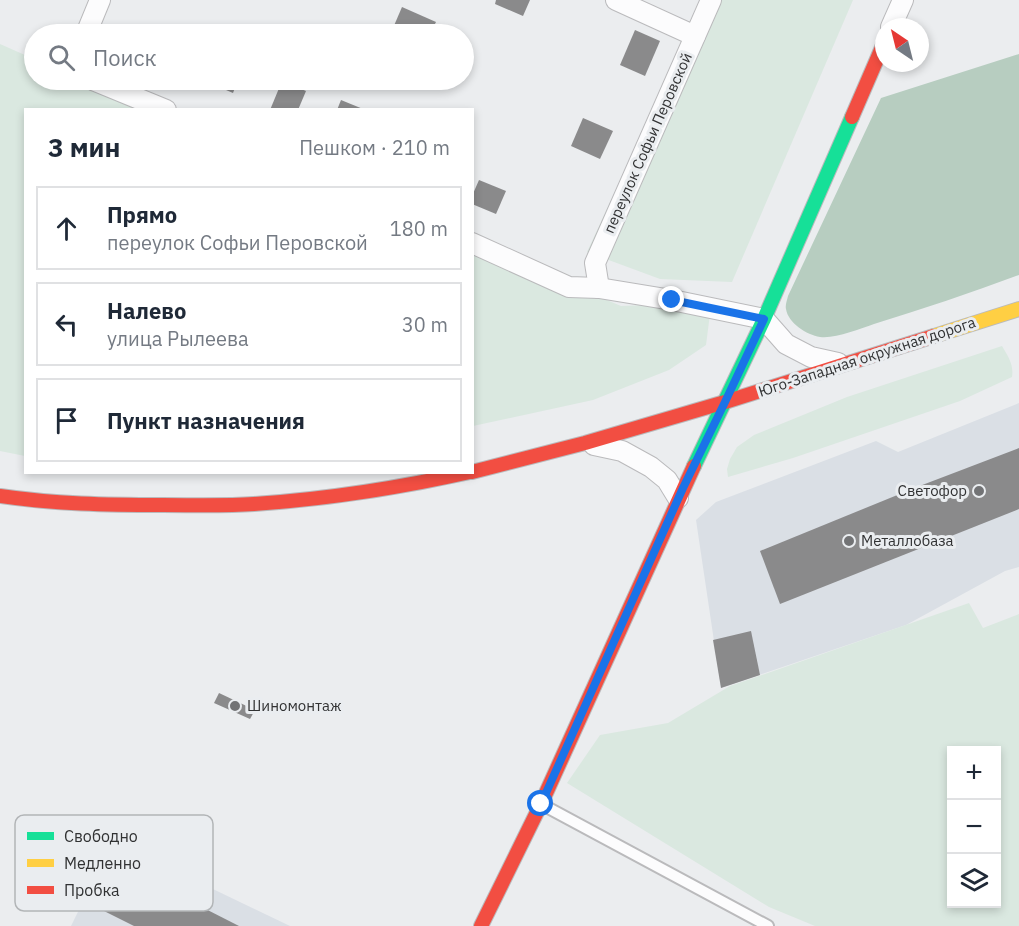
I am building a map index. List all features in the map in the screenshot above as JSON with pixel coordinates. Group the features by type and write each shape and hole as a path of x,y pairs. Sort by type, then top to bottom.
{"main road":[{"path":"481,926 541,804 678,498 764,319 875,64"},
{"name":"Юго-Западная окружная дорога","path":"474,471 585,443 725,402 1019,309"},
{"name":"Юго-Западная окружная дорога","path":"0,496 60,504 126,506 255,504 369,491 429,482 463,474"}],"street":[{"path":"90,24 100,0"},
{"path":"616,0 694,36"},
{"name":"переулок Софьи Перовской","path":"598,288 595,263 711,0"},
{"path":"895,18 903,0"},
{"path":"117,90 161,108"},
{"path":"474,244 569,287 598,288 672,300 764,319 786,344 811,357 846,365"},
{"path":"585,443 622,451 651,467 667,480 678,498"}],"lane":[{"path":"541,804 768,926"}],"shaded area":[{"path":"704,0 853,0 732,282 660,279 587,252"},
{"path":"0,44 24,55 24,90 108,90 153,108 24,108 24,456 0,451"},
{"path":"474,244 621,306 676,304 710,314 706,345 669,370 593,400 474,426"},
{"path":"1002,346 1011,365 1012,377 960,401 793,458 728,477 727,469 730,459 737,447 754,435 847,397"},
{"path":"1019,403 1019,567 1005,571 906,625 721,688 696,520 716,502 876,441 898,452"},
{"path":"969,603 983,628 1019,614 1019,926 815,926 769,907 567,783 600,735 668,723 730,686"},
{"path":"213,889 290,926 71,926 78,911 213,911"}],"green space":[{"path":"1019,54 1019,275 840,335 820,337 799,328 788,314 786,306 788,296 881,98"}],"building":[{"path":"496,0 530,0 523,16 495,4"},
{"path":"402,7 436,22 435,24 395,24"},
{"path":"635,30 660,41 645,76 620,65"},
{"path":"278,90 306,91 299,108 271,108"},
{"path":"341,100 361,108 338,108"},
{"path":"583,118 613,131 600,159 571,146"},
{"path":"479,180 506,191 496,214 474,205 474,191"},
{"path":"1019,448 1019,509 780,604 760,551"},
{"path":"751,631 760,675 721,688 713,640"},
{"name":"Шиномонтаж","path":"219,693 255,710 250,719 214,703"},
{"path":"104,911 210,911 239,926 134,926"}],"traffic: fast":[{"path":"694,466 764,319 852,117"}],"traffic: slow":[{"path":"934,336 1019,309"}],"traffic: jam":[{"path":"852,117 875,64"},
{"path":"474,471 585,443 725,402 934,336"},
{"path":"481,926 541,804 694,466"},
{"path":"0,496 101,504 243,505 363,492 460,474"}],"place":[{"name":"Светофор","path":"979,491"},
{"name":"Металлобаза","path":"849,541"},
{"name":"Шиномонтаж","path":"235,706"}],"route":[{"path":"541,804 683,488 764,319 672,300"}]}
